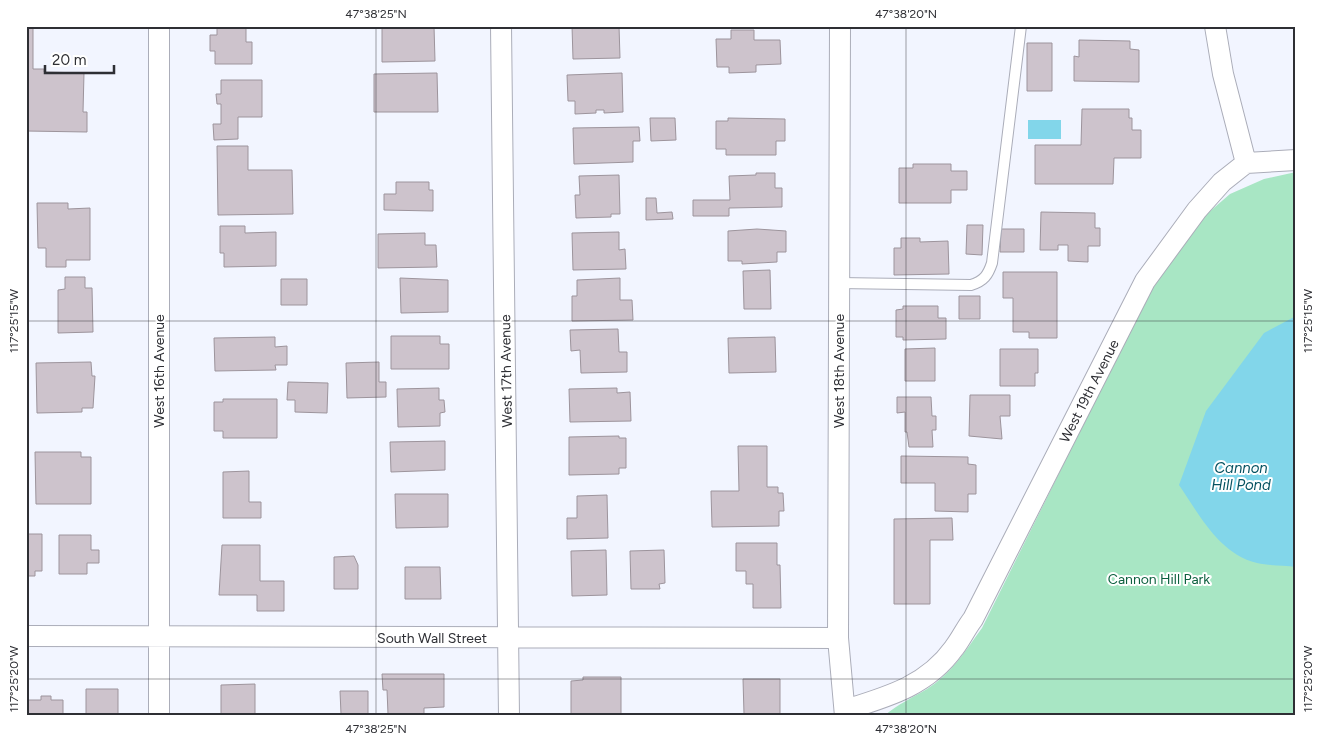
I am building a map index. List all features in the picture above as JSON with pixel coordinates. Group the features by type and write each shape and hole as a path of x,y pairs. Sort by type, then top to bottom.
{"street":[{"name":"West 16th Avenue","path":"159,26 159,716"},
{"name":"West 17th Avenue","path":"501,26 509,716"},
{"name":"West 18th Avenue","path":"840,26 838,638 845,713"},
{"path":"1215,26 1223,74 1246,162 1296,160"},
{"name":"West 19th Avenue","path":"845,713 892,696 917,683 936,669 954,648 973,619 1145,281 1197,210 1222,182 1246,162"},
{"name":"South Wall Street","path":"26,636 838,638"}],"lane":[{"path":"839,283 972,285 981,282 988,275 992,263 1022,26"}],"green space":[{"name":"Cannon Hill Park","path":"1296,172 1296,716 884,716 936,683 958,661 982,628 1155,281 1201,219 1230,194 1264,179"}],"water":[{"path":"1028,120 1061,120 1061,139 1028,139"},
{"name":"Cannon Hill Pond","path":"1296,316 1296,567 1257,563 1232,551 1211,532 1179,485 1206,411 1264,333"}],"building":[{"path":"26,26 33,26 33,69 44,69 44,72 84,73 83,112 87,112 87,132 26,131"},
{"path":"217,26 246,26 246,42 252,42 252,64 215,64 215,51 210,51 210,35 217,35"},
{"path":"382,26 434,26 435,61 382,62"},
{"path":"572,26 619,26 620,58 573,59"},
{"path":"731,30 754,30 754,40 780,40 781,64 756,65 756,72 729,73 729,67 717,67 716,39 731,39"},
{"path":"1079,40 1130,41 1130,49 1139,50 1139,82 1074,81 1074,56 1079,57"},
{"path":"1027,43 1052,43 1052,91 1027,91"},
{"path":"437,73 438,112 374,112 374,74"},
{"path":"622,73 623,112 604,113 604,110 596,110 596,113 575,114 575,101 568,101 567,75"},
{"path":"221,80 262,80 262,117 238,117 238,139 214,140 213,124 221,124 221,104 217,104 216,94 221,94"},
{"path":"1082,109 1129,109 1129,118 1132,118 1132,130 1141,130 1141,158 1114,158 1113,184 1035,184 1035,145 1081,145"},
{"path":"650,118 675,118 676,140 651,141"},
{"path":"728,118 785,119 785,141 776,141 776,155 726,155 726,149 716,149 716,121 728,121"},
{"path":"639,127 640,141 633,141 633,162 574,164 573,128"},
{"path":"217,146 248,146 248,170 292,170 293,214 218,215"},
{"path":"913,164 951,164 951,171 967,171 967,190 951,190 951,203 899,203 899,168 913,168"},
{"path":"756,173 775,173 775,188 782,188 782,207 729,208 729,216 693,216 693,200 730,200 729,176 756,175"},
{"path":"619,175 620,214 611,214 611,217 576,218 575,195 580,195 579,176"},
{"path":"396,182 429,182 429,190 433,190 433,211 384,210 384,194 396,194"},
{"path":"646,198 656,198 657,213 672,212 673,219 646,220"},
{"path":"37,203 68,203 68,209 90,208 90,260 66,260 66,267 46,267 46,248 38,248"},
{"path":"1041,212 1095,213 1095,228 1100,228 1100,246 1088,246 1088,262 1068,261 1068,245 1058,245 1058,250 1040,250"},
{"path":"967,225 983,225 982,255 966,254"},
{"path":"220,226 245,226 245,233 276,232 276,266 224,267 224,253 220,253"},
{"path":"757,229 786,231 786,252 777,252 777,262 742,264 742,261 728,261 728,231"},
{"path":"1001,229 1024,229 1024,252 1000,252"},
{"path":"619,232 619,250 625,249 626,269 573,270 572,233"},
{"path":"425,233 425,245 436,245 437,267 378,268 378,234"},
{"path":"901,238 920,238 920,242 948,241 949,274 894,275 894,248 901,248"},
{"path":"770,270 771,309 744,309 743,271"},
{"path":"1003,272 1057,272 1057,338 1029,338 1029,332 1013,332 1013,298 1003,298"},
{"path":"65,277 85,277 85,288 92,288 93,332 58,333 58,290 65,289"},
{"path":"400,278 448,280 448,312 401,313"},
{"path":"620,278 620,300 632,300 633,320 572,321 572,296 577,296 577,280"},
{"path":"281,279 307,279 307,305 281,305"},
{"path":"959,296 980,296 980,319 959,319"},
{"path":"903,306 938,306 938,318 946,318 946,339 903,340 903,337 896,337 896,310 903,309"},
{"path":"618,329 619,352 627,352 627,372 581,373 580,350 571,351 570,330"},
{"path":"391,336 440,336 440,344 449,344 449,369 391,369"},
{"path":"275,337 275,347 287,346 287,365 275,365 276,370 215,371 214,338"},
{"path":"775,337 776,372 729,373 728,338"},
{"path":"935,348 935,381 905,381 905,349"},
{"path":"1000,349 1038,349 1038,373 1035,373 1035,386 1000,386"},
{"path":"91,362 92,376 95,376 93,408 82,408 82,412 37,413 36,363"},
{"path":"379,362 379,382 386,382 386,397 347,398 346,363"},
{"path":"288,382 328,383 327,413 295,412 295,400 287,400"},
{"path":"439,388 439,400 444,400 445,412 440,413 440,426 398,427 397,389"},
{"path":"617,388 617,393 630,392 631,421 570,422 569,389"},
{"path":"970,395 1010,395 1010,416 1000,416 1002,439 969,436"},
{"path":"897,397 931,397 932,416 936,416 936,430 932,430 933,447 909,447 907,432 905,432 905,412 897,413"},
{"path":"223,399 277,399 277,438 223,438 223,431 214,431 214,402 223,402"},
{"path":"619,436 619,438 626,438 626,468 619,468 619,474 569,475 569,437"},
{"path":"445,441 445,470 391,472 390,442"},
{"path":"738,446 767,446 767,487 778,487 778,493 783,493 784,511 779,511 779,526 712,527 711,491 739,491"},
{"path":"35,452 81,452 81,457 91,457 91,504 36,504"},
{"path":"901,456 968,457 968,464 976,465 976,494 968,494 968,512 935,511 935,483 901,483"},
{"path":"249,471 249,502 261,502 261,518 223,518 223,472"},
{"path":"395,494 448,494 448,527 396,528"},
{"path":"607,495 608,538 567,539 567,518 577,518 577,496"},
{"path":"952,518 953,540 930,540 930,604 894,604 894,519"},
{"path":"26,534 42,534 42,571 35,571 35,576 26,576"},
{"path":"59,535 91,535 91,550 99,550 99,563 87,563 87,574 59,574"},
{"path":"736,543 777,543 777,565 780,565 781,608 753,608 753,584 746,584 746,571 736,571"},
{"path":"222,545 260,545 260,581 284,581 284,611 257,611 257,595 219,595"},
{"path":"606,550 607,595 572,596 571,551"},
{"path":"664,550 665,583 659,584 660,589 631,589 630,551"},
{"path":"354,556 358,565 358,589 334,589 334,557"},
{"path":"405,567 440,567 441,599 405,599"},
{"path":"382,674 444,674 444,707 424,708 424,714 388,714 387,690 383,690"},
{"path":"583,677 621,677 621,714 571,715 571,681 583,680"},
{"path":"743,679 780,679 780,714 744,714"},
{"path":"255,684 255,716 221,716 221,685"},
{"path":"86,689 118,689 118,716 86,716"},
{"path":"340,691 368,691 368,714 341,714"},
{"path":"41,696 51,696 51,700 63,700 63,716 28,716 28,700 41,700"}]}
